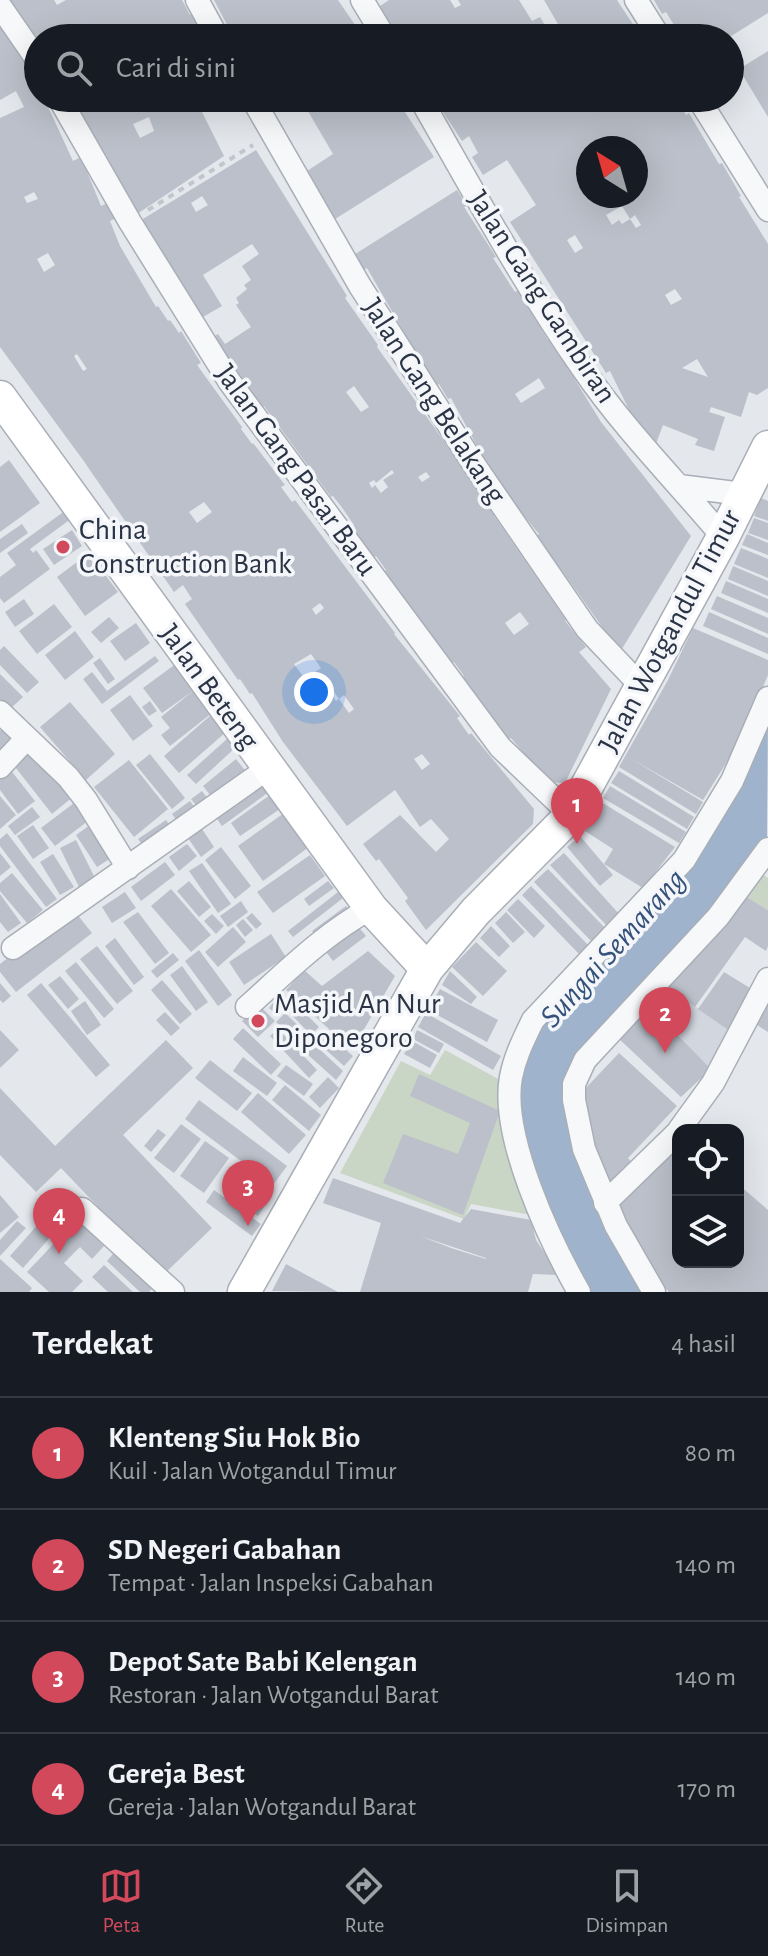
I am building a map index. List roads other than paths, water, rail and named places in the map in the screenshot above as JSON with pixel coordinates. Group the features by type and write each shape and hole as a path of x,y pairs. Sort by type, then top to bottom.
{"street":[{"path":"197,0 210,24"},
{"path":"362,0 377,24"},
{"path":"636,0 651,24"},
{"path":"0,6 24,41"},
{"name":"Jalan Gang Pasar Baru","path":"67,112 130,222 229,381 491,735 571,815"},
{"name":"Jalan Gang Belakang","path":"260,112 360,286 480,473 587,629 641,686"},
{"name":"Jalan Gang Gambiran","path":"428,112 493,225 583,370 658,466 723,537"},
{"path":"707,112 768,210"},
{"name":"Jalan Beteng","path":"0,397 267,769 371,908 427,969"},
{"path":"679,486 758,473"},
{"name":"Jalan Wotgandul Timur","path":"244,1292 427,969 476,911 571,815 758,473"},
{"path":"579,1292 556,1253 540,1216 518,1148 510,1106 510,1079 519,1047 533,1020 684,860 732,781 768,698"},
{"path":"0,712 68,777 128,868"},
{"path":"0,767 27,738"},
{"path":"13,948 267,769"},
{"path":"654,1292 605,1203 584,1149 577,1120 574,1084 598,1045 718,917 768,849"},
{"path":"247,1007 314,948 371,908"},
{"path":"684,1124 713,1083 768,979"},
{"path":"605,1203 622,1190 672,1138"},
{"path":"82,1209 173,1292"}],"water":[{"path":"768,717 767,838 741,877 572,1064 644,1292 587,1292 542,1202 521,1117 519,1087 522,1063 545,1020 655,905"}],"place":[{"name":"China Construction Bank","path":"63,547"},
{"name":"Klenteng Siu Hok Bio","path":"577,844"},
{"name":"Masjid An Nur Diponegoro","path":"258,1021"},
{"name":"SD Negeri Gabahan","path":"665,1053"},
{"name":"Depot Sate Babi Kelengan","path":"248,1226"},
{"name":"Gereja Best","path":"59,1254"}],"water label":[{"name":"Sungai Semarang","path":"613,948"}]}
